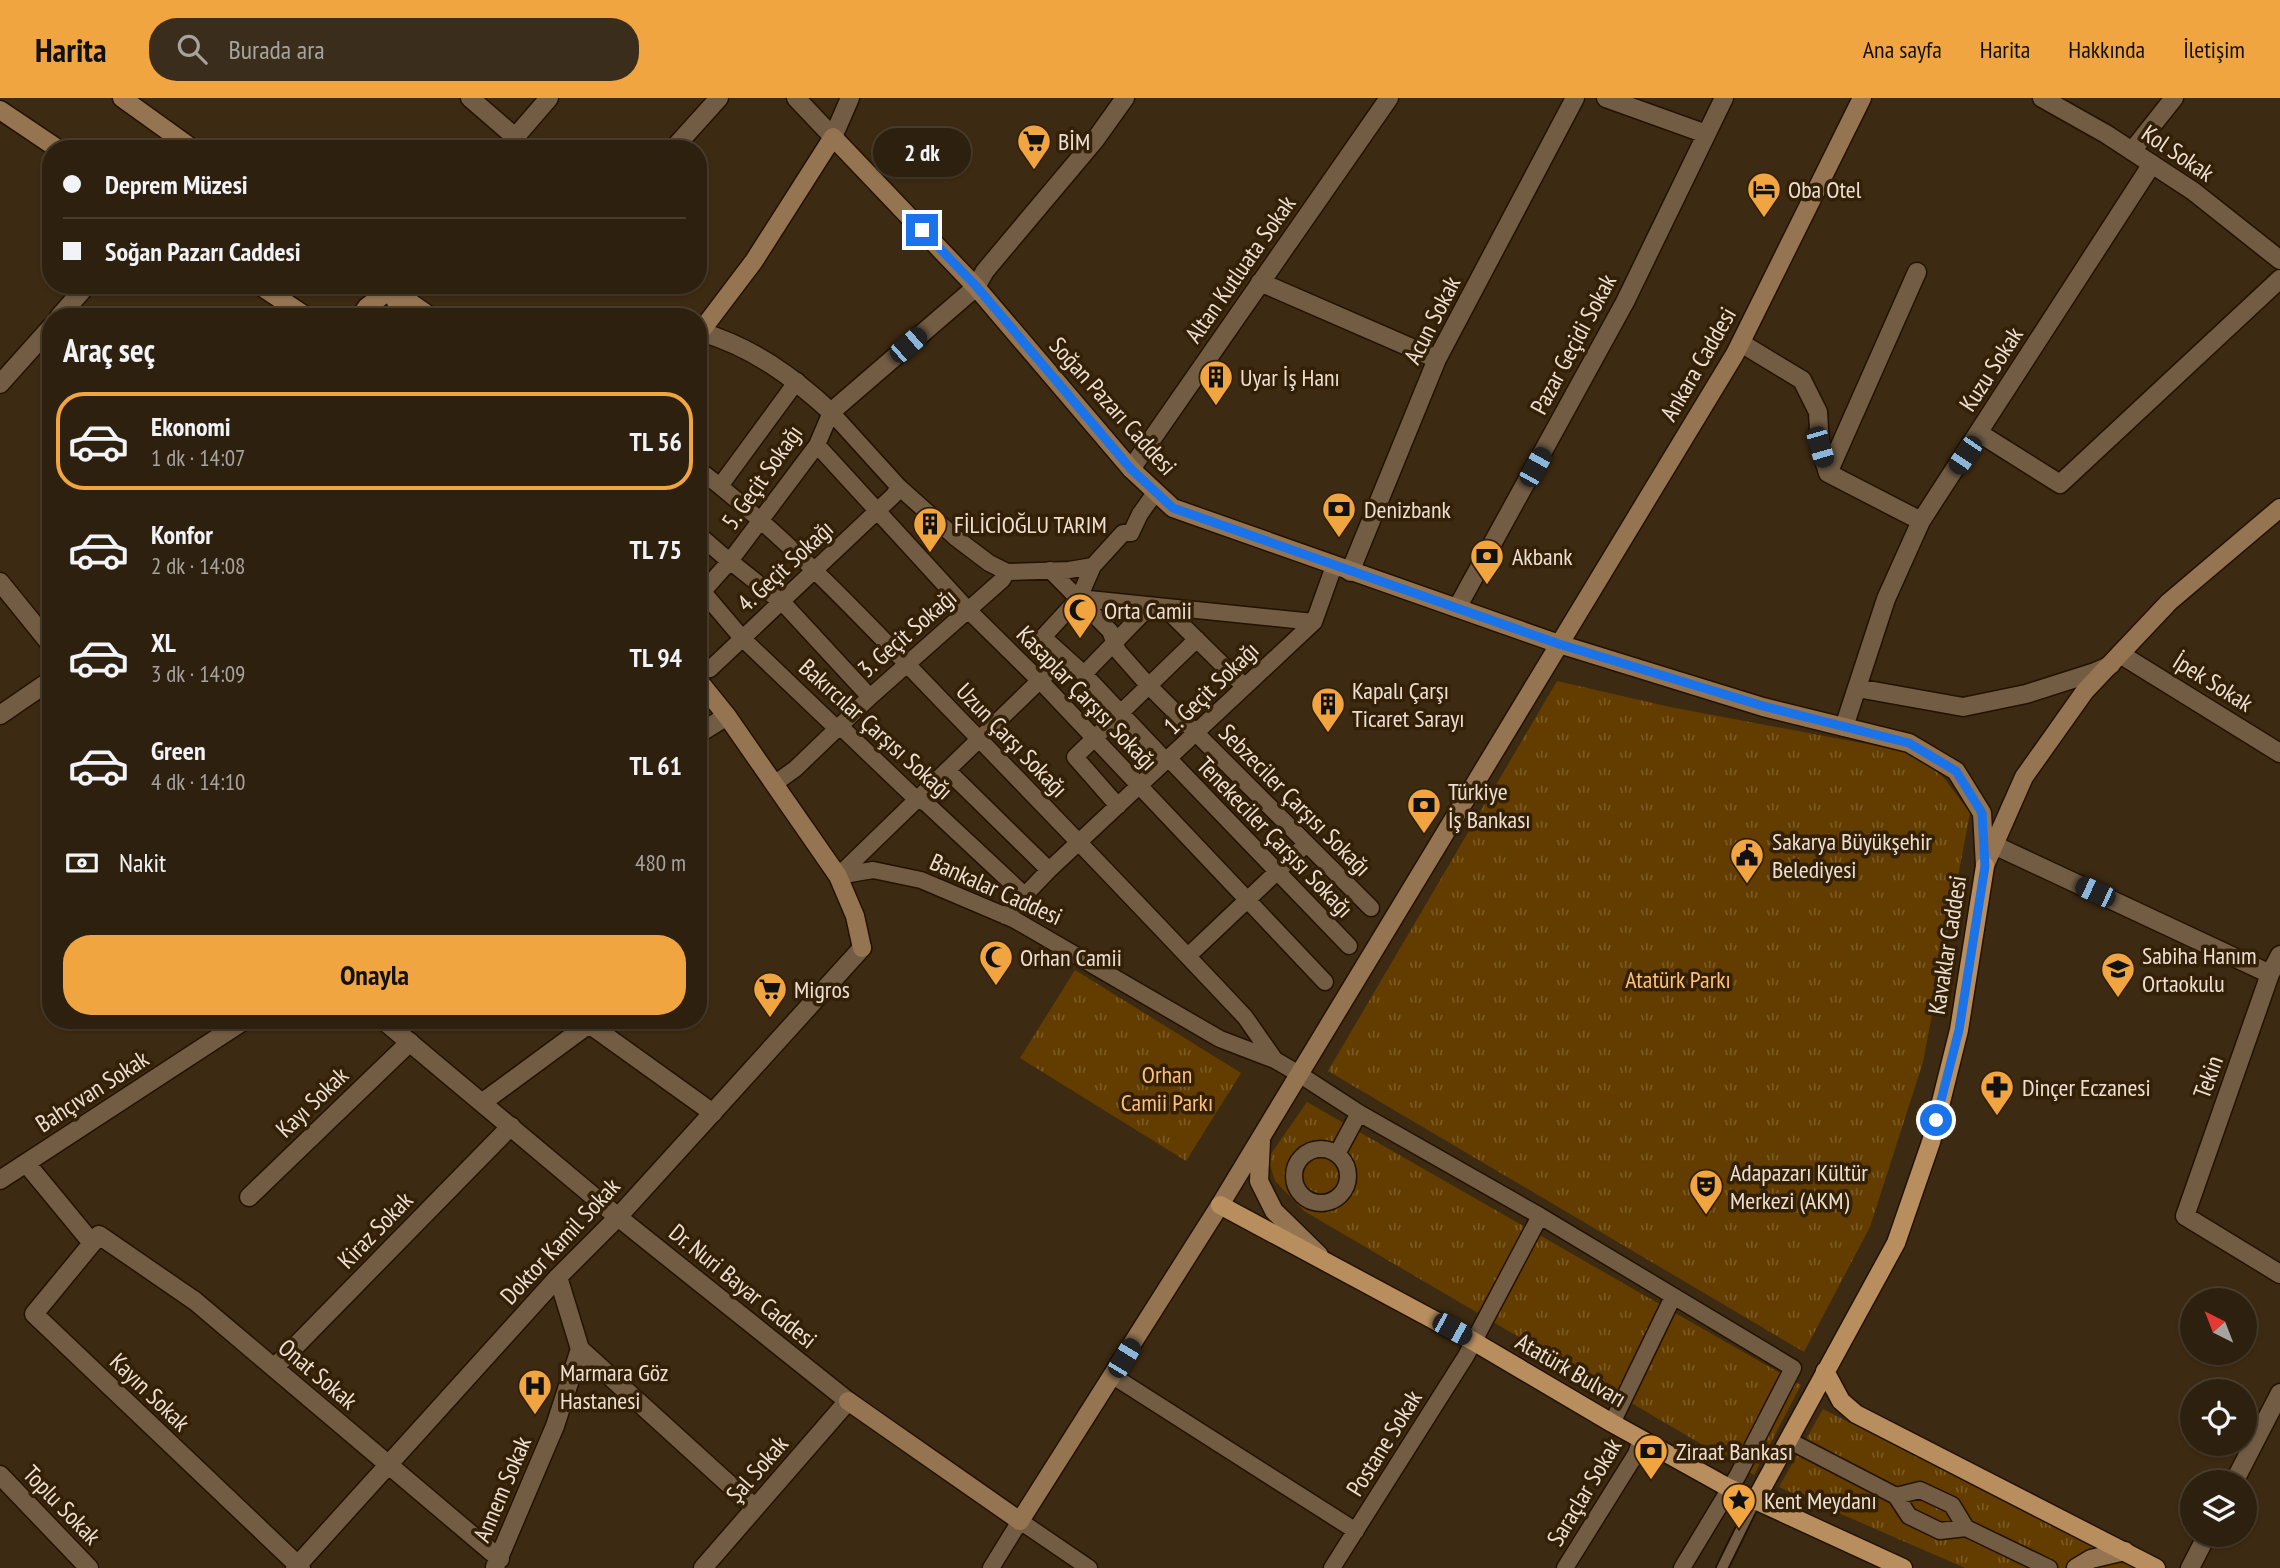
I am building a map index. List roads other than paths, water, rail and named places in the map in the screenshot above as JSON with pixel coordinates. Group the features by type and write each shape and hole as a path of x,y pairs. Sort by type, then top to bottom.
{"main road":[{"path":"122,98 180,140"},
{"name":"Ankara Caddesi","path":"1020,1521 1220,1205 1741,343 1862,98"},
{"path":"0,110 45,140"},
{"path":"707,324 754,261 833,137"},
{"name":"Soğan Pazarı Caddesi","path":"833,137 976,286 1131,469 1173,508 1559,644 1763,706 1909,743 1956,771 1982,813 1985,866"},
{"path":"272,294 294,308"},
{"path":"366,308 382,294"},
{"path":"399,294 418,308"},
{"name":"Kavaklar Caddesi","path":"1755,1501 1896,1242 1931,1142 1959,1030 1985,866 2024,777 2085,691 2169,602 2280,508"},
{"path":"707,691 838,876 855,916 862,948"},
{"path":"1262,1134 1259,1181 1274,1210 1323,1259"},
{"name":"Atatürk Bulvarı","path":"1220,1205 1474,1341 1641,1440 1729,1488 1903,1568"},
{"path":"1825,1371 1841,1401 1856,1414 2156,1568"},
{"name":"Dr. Nuri Bayar Caddesi","path":"848,1401 1020,1521"},
{"path":"2076,1568 2091,1559 2125,1551"}],"street":[{"path":"470,98 507,140"},
{"path":"513,140 549,98"},
{"path":"681,140 719,98"},
{"name":"Soğan Pazarı Caddesi","path":"796,98 833,137"},
{"path":"833,137 850,98"},
{"path":"831,412 976,286 985,271 1095,140 1125,98"},
{"name":"Altan Kutluata Sokak","path":"1131,469 1389,98"},
{"name":"Acun Sokak","path":"1342,569 1437,359 1575,98"},
{"path":"1606,98 1706,134"},
{"name":"Pazar Geçidi Sokak","path":"1457,608 1625,302 1724,98"},
{"path":"2132,151 2174,98"},
{"name":"Kol Sokak","path":"2051,100 2193,191 2280,260"},
{"name":"Kuzu Sokak","path":"1844,727 1886,599 1921,521 2152,164"},
{"path":"1828,473 1917,271"},
{"path":"1979,433 2060,484 2280,279"},
{"path":"1260,282 1437,359"},
{"path":"68,308 79,294"},
{"path":"707,335 731,341 797,381 831,412 899,487 956,538 989,563 1007,572 1069,570 1093,566"},
{"path":"0,384 42,337"},
{"path":"1741,343 1802,380 1818,412 1820,447 1828,473 1921,521"},
{"path":"720,486 797,381"},
{"name":"5. Geçit Sokağı","path":"707,586 730,561 817,445 831,412"},
{"name":"Kasaplar Çarşısı Sokağı","path":"817,445 968,610 1094,737 1325,982"},
{"name":"Uzun Çarşı Sokağı","path":"707,475 761,520 814,570 980,739 1245,1017 1275,1060"},
{"name":"4. Geçit Sokağı","path":"707,670 894,495 899,487"},
{"path":"1156,493 1140,514 1131,533 1123,533 1093,566 1079,598 1314,622"},
{"path":"707,542 781,601 870,697"},
{"name":"1. Geçit Sokağı","path":"1005,916 1020,897 1314,622 1342,569"},
{"name":"Sebzeciler Çarşısı Sokağı","path":"1050,570 1110,631 1114,645 1148,685 1371,908"},
{"name":"3. Geçit Sokağı","path":"774,784 795,769 838,726 1007,572"},
{"path":"0,582 42,634"},
{"name":"Tenekeciler Çarşısı Sokağı","path":"1079,598 1043,636 1084,674 1349,946"},
{"name":"Bakırcılar Çarşısı Sokağı","path":"707,601 838,726 1019,890 1020,897"},
{"path":"1158,607 1197,639 1245,687"},
{"path":"1084,674 1158,607"},
{"path":"1118,806 1075,757 1197,639"},
{"path":"838,876 1064,657"},
{"path":"1857,688 1962,707 2026,694 2095,672 2115,659"},
{"name":"İpek Sokak","path":"2115,659 2280,753"},
{"path":"0,715 42,686"},
{"path":"707,728 727,716"},
{"path":"947,770 1049,870"},
{"path":"1994,845 2270,974"},
{"path":"1188,956 1303,848"},
{"name":"Bankalar Caddesi","path":"838,876 873,870 921,880 1005,916 1078,955 1220,1039 1275,1060 1793,1368 1741,1471 1729,1488"},
{"name":"Doktor Kamil Sokak","path":"298,1567 558,1277 618,1217 862,948"},
{"name":"Tekin","path":"2280,956 2270,974 2185,1216 2280,1274"},
{"name":"Bahçıvan Sokak","path":"0,1180 232,1029"},
{"name":"Dr. Nuri Bayar Caddesi","path":"394,1029 618,1217 848,1401"},
{"path":"482,1102 582,1029"},
{"path":"596,1029 712,1113"},
{"name":"Kayı Sokak","path":"249,1197 410,1042"},
{"path":"1337,1154 1359,1112"},
{"name":"Kiraz Sokak","path":"274,1368 511,1126"},
{"path":"26,1163 96,1239"},
{"name":"Postane Sokak","path":"1332,1568 1474,1341 1540,1216"},
{"name":"Onat Sokak","path":"96,1239 194,1301 387,1465 497,1563"},
{"name":"Kayın Sokak","path":"96,1239 33,1314 298,1567"},
{"path":"558,1277 580,1349 755,1508"},
{"path":"1612,1423 1673,1297"},
{"name":"Annem Sokak","path":"497,1563 555,1426 580,1349"},
{"path":"1113,1376 1356,1531"},
{"path":"2240,1470 2280,1393"},
{"name":"Şal Sokak","path":"703,1568 848,1401"},
{"name":"Saraçlar Sokak","path":"1565,1568 1636,1454 1641,1440"},
{"path":"1788,1440 1896,1496 1909,1517 1940,1531 1966,1528 2049,1568"},
{"name":"Toplu Sokak","path":"0,1475 89,1568"},
{"path":"1682,1568 1729,1488"},
{"path":"1896,1496 1920,1490 1952,1505 1966,1528"},
{"path":"991,1568 1020,1521"},
{"name":"Dr. Nuri Bayar Caddesi","path":"1020,1521 1088,1568"},
{"path":"2190,1568 2201,1547"}],"lane":[{"path":"1722,1568 1755,1501"}],"place":[{"name":"BİM","path":"1034,171"},
{"name":"Oba Otel","path":"1764,219"},
{"name":"Uyar İş Hanı","path":"1216,407"},
{"name":"Denizbank","path":"1339,539"},
{"name":"FİLİCİOĞLU TARIM","path":"930,554"},
{"name":"Akbank","path":"1487,586"},
{"name":"Orta Camii","path":"1080,640"},
{"name":"Kapalı Çarşı Ticaret Sarayı","path":"1328,734"},
{"name":"Türkiye İş Bankası","path":"1424,835"},
{"name":"Sakarya Büyükşehir Belediyesi","path":"1747,885"},
{"name":"Orhan Camii","path":"996,987"},
{"name":"Sabiha Hanım Ortaokulu","path":"2118,999"},
{"name":"Migros","path":"770,1019"},
{"name":"Dinçer Eczanesi","path":"1997,1117"},
{"name":"Adapazarı Kültür Merkezi (AKM)","path":"1706,1216"},
{"name":"Marmara Göz Hastanesi","path":"535,1416"},
{"name":"Ziraat Bankası","path":"1651,1481"},
{"name":"Kent Meydanı","path":"1739,1530"}],"park label":[{"name":"Atatürk Parkı","path":"1678,979"},
{"name":"Orhan Camii Parkı","path":"1167,1088"}]}
